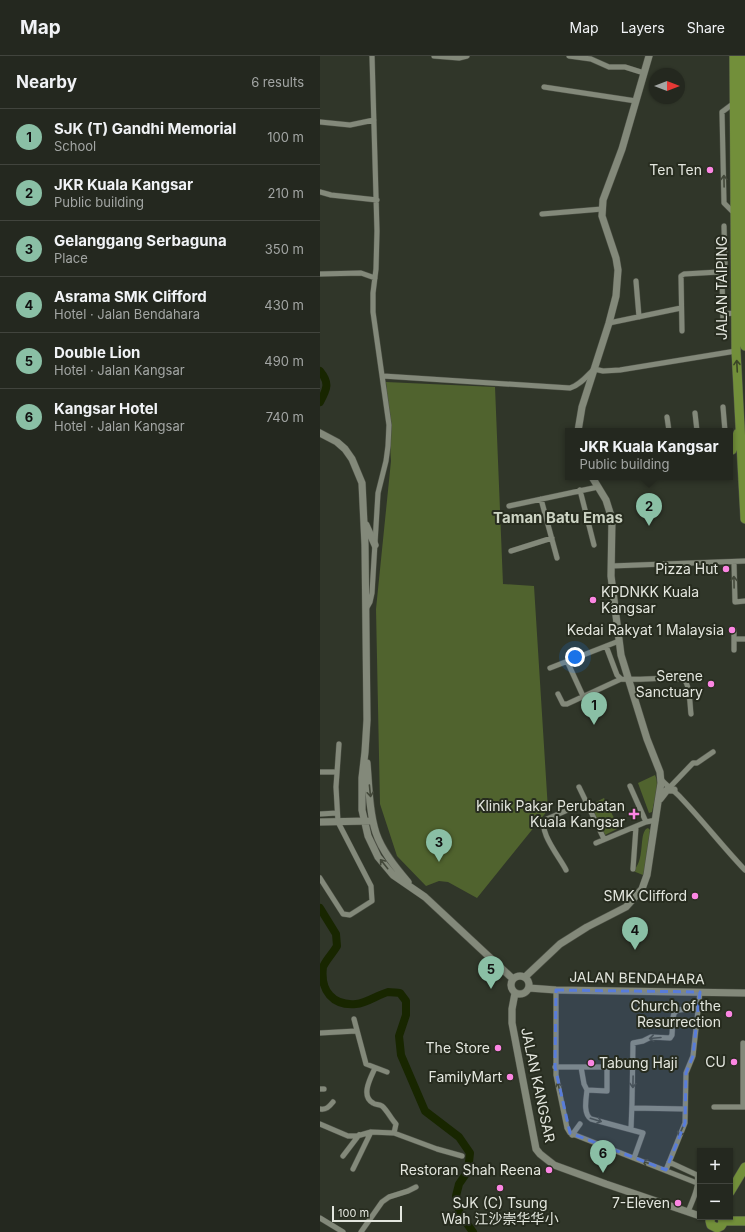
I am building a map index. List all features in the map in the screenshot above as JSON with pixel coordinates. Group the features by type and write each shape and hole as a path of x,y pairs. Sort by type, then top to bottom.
{"highway":[{"name":"JALAN TAIPING","path":"734,56 736,351 745,519"},
{"name":"JALAN TAIPING","path":"741,56 744,230 743,292 745,346"},
{"path":"736,313 739,309 743,292"},
{"path":"733,444 740,424"},
{"path":"733,1187 745,1167"},
{"path":"709,1222 717,1228 722,1224 745,1221"}],"main road":[{"path":"578,428 582,407 609,323 616,296 618,270 616,258 602,216 605,193 622,149 649,56"},
{"path":"323,434 341,446 352,459 362,483 367,720 362,778 362,810 368,836 378,857 393,875 425,897 513,979"},
{"path":"594,480 606,500 612,519 611,576 621,655 647,739 666,784 667,790 658,802"},
{"path":"364,521 375,545"},
{"path":"365,752 376,834 386,853 414,888"},
{"path":"525,978 560,944 587,927 619,912 633,901 642,889 647,875 658,802 666,784"},
{"path":"320,822 374,821"},
{"path":"519,976 525,978 528,982 529,988 524,994 515,993 511,986 513,979 519,976"},
{"name":"JALAN BENDAHARA","path":"529,988 556,990 745,993"},
{"name":"JALAN KANGSAR","path":"515,993 512,1009 514,1037 536,1149 540,1154 554,1165 697,1215"}],"street":[{"path":"365,610 371,597 374,574 378,494 388,446 388,425 373,293 377,230 372,56"},
{"path":"434,56 459,58 467,56"},
{"path":"569,56 591,59 609,67 625,67 644,73"},
{"path":"544,88 636,101"},
{"path":"320,122 350,125 374,120"},
{"path":"320,192 331,195 376,200"},
{"path":"542,214 602,209"},
{"path":"724,226 726,264"},
{"path":"725,254 736,254"},
{"path":"682,331 681,276 684,274 719,272 722,274 723,327"},
{"path":"320,274 361,273 375,278"},
{"path":"636,281 639,317"},
{"path":"609,323 681,308"},
{"path":"723,314 736,313"},
{"path":"383,376 570,388 580,383 594,369 620,370 736,351"},
{"path":"723,407 725,428"},
{"path":"695,413 697,428"},
{"path":"667,417 669,428"},
{"path":"733,449 741,447"},
{"path":"509,506 598,486"},
{"path":"580,490 594,545"},
{"path":"541,499 557,558"},
{"path":"511,551 552,538"},
{"path":"611,566 745,561"},
{"path":"734,562 735,602 745,601"},
{"path":"734,630 734,650"},
{"path":"734,639 745,639"},
{"path":"550,668 619,641"},
{"path":"606,646 617,675 621,680"},
{"path":"567,661 583,696"},
{"path":"558,694 563,704 621,680 681,678 686,681 688,686 691,714"},
{"path":"320,878 343,914 350,915 372,901 372,886 338,822 336,787 339,744"},
{"path":"713,752 697,763 693,763 666,784 745,870"},
{"path":"320,772 337,772"},
{"path":"630,786 646,822"},
{"path":"579,787 604,839"},
{"path":"566,870 549,842 543,825 547,819 586,802"},
{"path":"320,814 337,813"},
{"path":"596,843 646,822 656,820"},
{"path":"633,869 636,826"},
{"path":"556,990 556,1075 567,1128 572,1135 697,1183 688,1212"},
{"path":"666,1170 685,1123 686,1073 693,1056 700,992"},
{"path":"631,1129 633,1043 643,1041 650,1037 670,1038 672,1035 672,1015 674,1011 698,1009"},
{"path":"354,1019 356,1031 366,1063 387,1072"},
{"path":"320,1033 356,1031"},
{"path":"714,1107 744,1107 743,1043"},
{"path":"556,1067 607,1067 607,1091 586,1090"},
{"path":"581,1067 586,1090 586,1113 588,1117 643,1133 634,1158"},
{"path":"375,1068 368,1082 367,1094 370,1101 373,1104 383,1107 396,1124 394,1133"},
{"path":"320,1109 324,1110 333,1102"},
{"path":"632,1108 685,1108"},
{"path":"320,1124 348,1136 371,1132 394,1133 437,1149 462,1156"},
{"path":"572,1135 580,1124"},
{"path":"353,1170 371,1132"},
{"path":"342,1156 359,1135"},
{"path":"669,1162 697,1175"},
{"path":"361,1232 382,1202 389,1197 408,1192 416,1187"},
{"path":"320,1218 343,1232"}],"highlighted area":[{"path":"556,990 700,992 693,1056 686,1073 685,1123 666,1170 570,1133 555,1067"}],"green space":[{"path":"386,382 495,387 503,584 534,586 548,810 477,898 448,882 439,881 426,886 397,856 380,804 376,609 391,461"},
{"path":"655,775 657,784 656,794 652,812 649,813 638,783"},
{"path":"604,798 619,828 605,835 590,805"},
{"path":"648,828 650,830 645,873 643,875 633,871 637,867 641,855 644,832"}],"waterway":[{"path":"320,371 326,383 326,390 320,402"},
{"path":"320,908 336,934 337,946 323,967 324,983 326,990 330,995 335,1000 348,1004 356,1004 384,993 391,992 400,993 406,1001 406,1015 399,1036 401,1055 425,1111 459,1137 470,1153 468,1171 459,1184 456,1196 460,1214 473,1232"}],"place":[{"name":"Ten Ten","path":"710,170"},
{"name":"JKR Kuala Kangsar","path":"649,526"},
{"name":"Pizza Hut","path":"726,569"},
{"name":"KPDNKK Kuala Kangsar","path":"593,600"},
{"name":"Kedai Rakyat 1 Malaysia","path":"732,630"},
{"name":"Serene Sanctuary","path":"711,684"},
{"name":"SJK (T) Gandhi Memorial","path":"594,725"},
{"name":"Klinik Pakar Perubatan Kuala Kangsar","path":"634,814"},
{"name":"Gelanggang Serbaguna","path":"439,862"},
{"name":"SMK Clifford","path":"695,896"},
{"name":"Asrama SMK Clifford","path":"635,950"},
{"name":"Double Lion","path":"491,989"},
{"name":"Church of the Resurrection","path":"729,1014"},
{"name":"The Store","path":"498,1048"},
{"name":"CU","path":"734,1062"},
{"name":"Tabung Haji","path":"591,1063"},
{"name":"FamilyMart","path":"510,1077"},
{"name":"Restoran Shah Reena","path":"549,1170"},
{"name":"Kangsar Hotel","path":"603,1173"},
{"name":"SJK (C) Tsung Wah 江沙崇华华小","path":"500,1188"},
{"name":"7-Eleven","path":"678,1203"}],"district":[{"name":"Taman Batu Emas","path":"558,518"}]}
